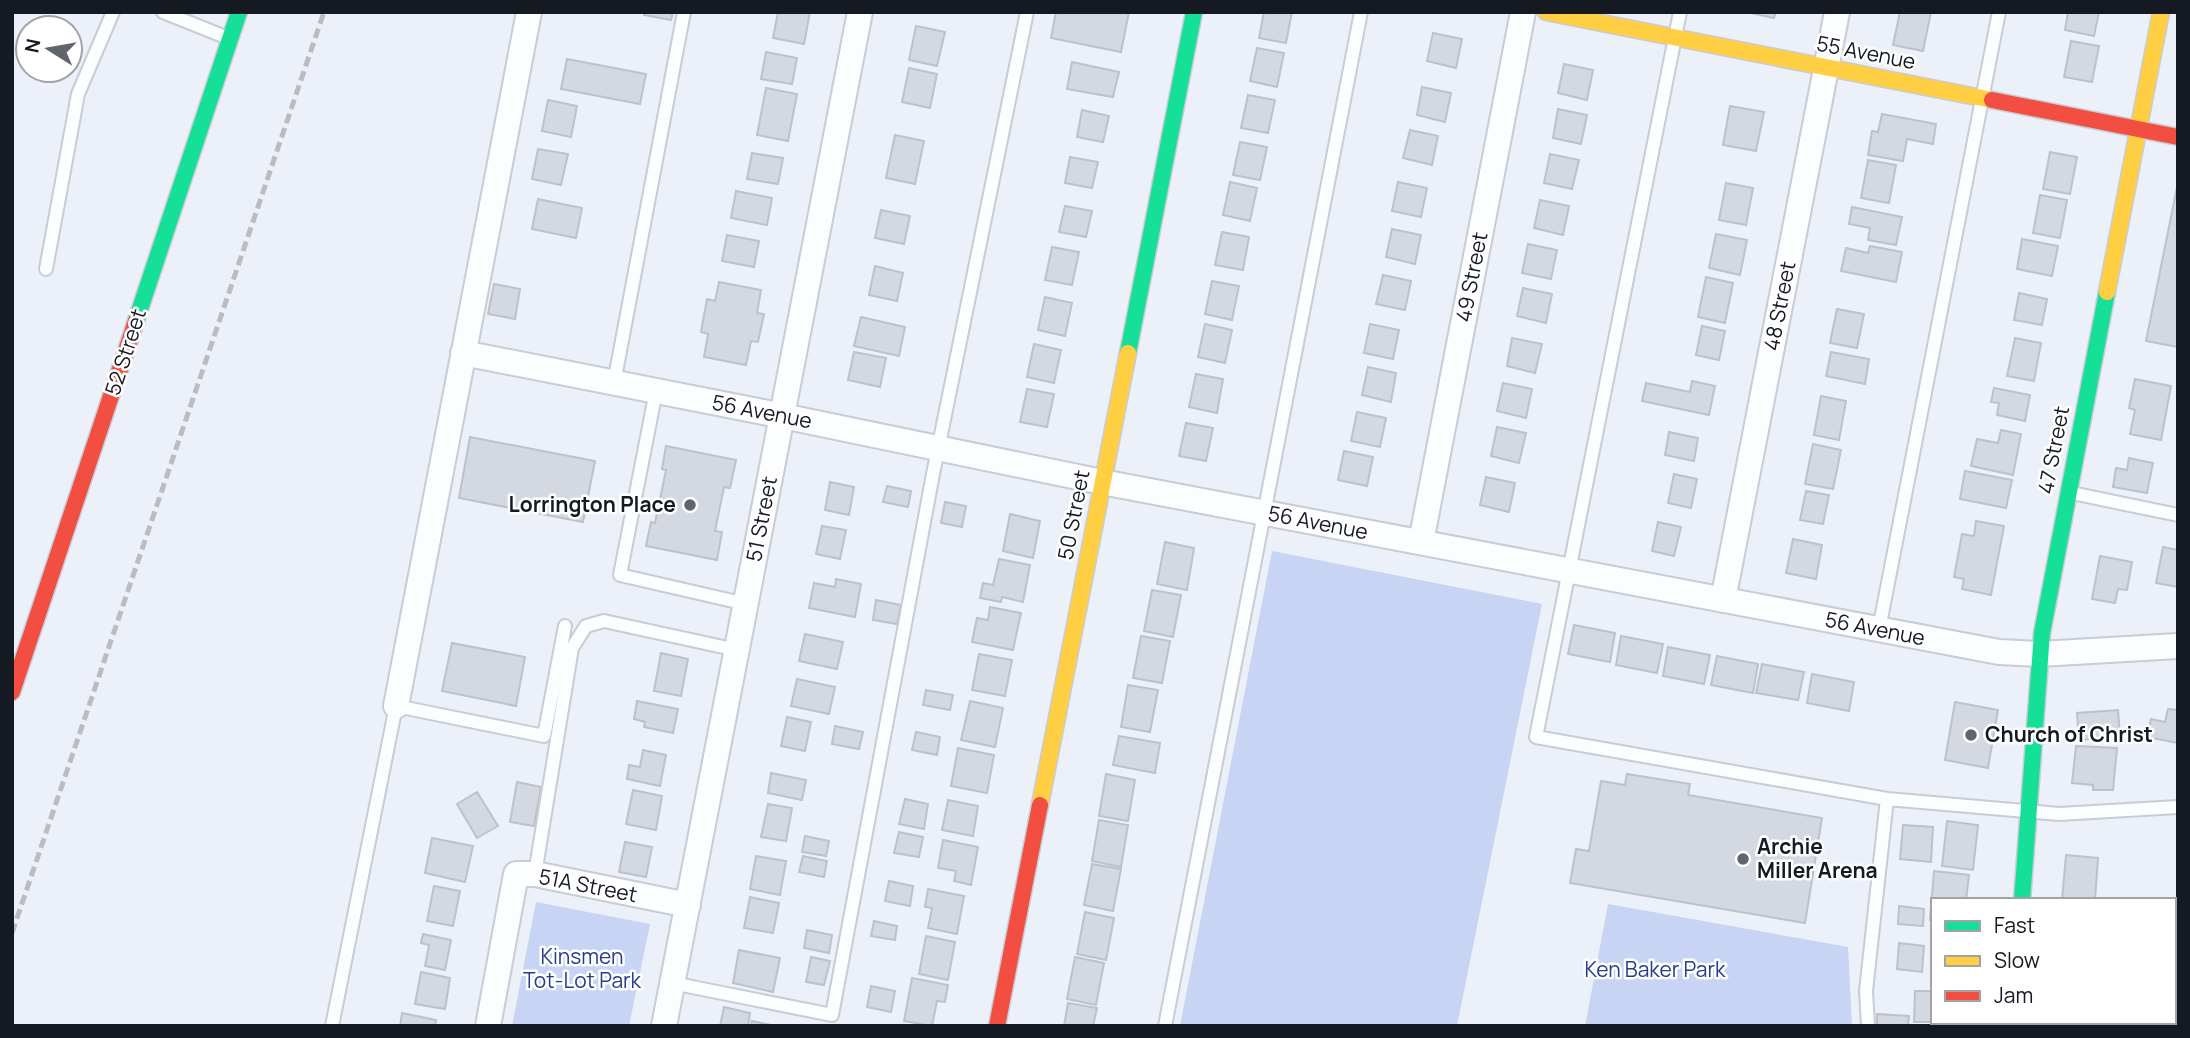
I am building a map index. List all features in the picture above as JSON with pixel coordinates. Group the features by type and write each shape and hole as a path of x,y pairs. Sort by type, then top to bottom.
{"street":[{"name":"52 Street","path":"12,692 239,12"},
{"path":"396,706 529,12"},
{"name":"51 Street","path":"664,1026 860,12"},
{"name":"50 Street","path":"997,1026 1195,12"},
{"name":"49 Street","path":"1421,542 1524,12"},
{"name":"55 Avenue","path":"1546,12 2178,136"},
{"name":"48 Street","path":"1723,600 1838,12"},
{"name":"47 Street","path":"2022,898 2040,654 2067,492 2161,12"},
{"name":"56 Avenue","path":"463,353 1102,482 1999,652 2040,654 2178,646"},
{"name":"51A Street","path":"488,1026 516,874 535,874 688,905"}],"lane":[{"path":"46,270 78,94 113,12"},
{"path":"163,12 230,39"},
{"path":"614,383 684,12"},
{"path":"672,983 832,1015 939,448 1027,12"},
{"path":"1165,1026 1361,12"},
{"path":"1680,12 1535,737 1887,799 2059,814 2178,807"},
{"path":"1879,629 1998,12"},
{"path":"656,391 620,576 746,604"},
{"path":"2067,492 2178,514"},
{"path":"535,874 572,648 586,626 604,621 737,650"},
{"path":"332,1026 396,706 544,736 565,626"},
{"path":"1868,1026 1866,991 1887,799"}],"green space":[{"path":"1272,551 1542,604 1457,1026 1180,1026"},
{"name":"Kinsmen Tot-Lot Park","path":"536,902 650,924 629,1026 512,1026"},
{"name":"Ken Baker Park","path":"1608,904 1848,947 1852,1026 1585,1026"}],"building":[{"path":"644,12 673,12 671,20 644,15"},
{"path":"778,12 810,12 804,44 773,38"},
{"path":"1056,12 1129,12 1121,52 1051,38"},
{"path":"1264,12 1292,12 1286,43 1259,38"},
{"path":"1746,12 1776,12 1774,18"},
{"path":"1900,12 1931,12 1923,51 1893,45"},
{"path":"2068,12 2099,12 2094,36 2065,30"},
{"path":"916,26 945,32 937,66 909,60"},
{"path":"1433,33 1462,39 1456,68 1427,61"},
{"path":"2071,41 2099,46 2092,82 2064,77"},
{"path":"1257,48 1284,53 1277,87 1250,81"},
{"path":"766,52 797,58 792,84 761,79"},
{"path":"567,59 646,74 640,104 561,89"},
{"path":"1072,62 1119,72 1113,97 1067,89"},
{"path":"1564,64 1593,70 1587,100 1558,93"},
{"path":"909,68 937,74 930,108 902,102"},
{"path":"1422,87 1451,93 1445,122 1417,115"},
{"path":"766,88 797,94 788,141 757,135"},
{"path":"1248,95 1275,100 1268,133 1241,128"},
{"path":"548,100 577,106 571,137 542,131"},
{"path":"1730,106 1764,112 1756,151 1723,145"},
{"path":"1558,109 1587,115 1581,144 1553,138"},
{"path":"1082,110 1109,116 1103,142 1077,137"},
{"path":"1882,114 1936,124 1933,144 1907,139 1903,161 1868,155 1872,131 1878,132"},
{"path":"1410,130 1438,136 1432,165 1403,158"},
{"path":"895,135 924,141 915,184 886,178"},
{"path":"1240,142 1267,147 1260,180 1233,175"},
{"path":"538,149 568,154 561,185 532,179"},
{"path":"2050,152 2077,157 2070,194 2043,189"},
{"path":"752,153 783,158 778,184 747,179"},
{"path":"1550,154 1579,160 1572,189 1544,183"},
{"path":"1070,157 1098,162 1092,188 1065,183"},
{"path":"1868,160 1896,165 1889,203 1861,198"},
{"path":"1230,182 1257,188 1250,221 1223,215"},
{"path":"1398,182 1427,188 1421,217 1392,211"},
{"path":"1726,183 1753,188 1746,225 1719,220"},
{"path":"2178,187 2178,347 2146,341"},
{"path":"736,191 772,198 767,225 731,218"},
{"path":"2040,195 2067,200 2060,238 2033,233"},
{"path":"538,199 582,208 576,238 532,229"},
{"path":"1540,200 1569,206 1563,235 1534,228"},
{"path":"1065,206 1092,211 1086,237 1059,232"},
{"path":"1852,207 1902,217 1896,245 1868,240 1870,228 1849,224"},
{"path":"881,210 910,216 904,244 875,238"},
{"path":"1392,229 1421,235 1415,264 1386,257"},
{"path":"1222,232 1249,237 1243,270 1215,265"},
{"path":"1716,234 1747,240 1740,275 1709,268"},
{"path":"727,235 759,241 754,267 722,261"},
{"path":"2022,239 2058,246 2052,276 2017,269"},
{"path":"1528,244 1557,250 1551,279 1522,273"},
{"path":"1870,246 1902,252 1896,282 1841,271 1846,248 1868,253"},
{"path":"1052,247 1079,252 1072,285 1045,280"},
{"path":"875,266 903,273 897,301 869,295"},
{"path":"1383,275 1411,281 1405,310 1376,304"},
{"path":"1706,277 1733,283 1725,323 1698,317"},
{"path":"1212,281 1239,286 1232,320 1205,314"},
{"path":"719,282 761,290 757,313 764,314 758,342 751,341 746,365 704,357 708,334 701,332 707,299 715,301"},
{"path":"494,284 520,289 515,319 488,314"},
{"path":"1523,288 1552,294 1546,323 1517,316"},
{"path":"2019,293 2047,299 2042,325 2014,320"},
{"path":"1045,297 1072,303 1065,336 1038,330"},
{"path":"1837,309 1864,314 1857,348 1830,343"},
{"path":"861,317 905,327 899,356 854,346"},
{"path":"1205,324 1232,330 1225,363 1198,357"},
{"path":"1370,324 1399,330 1393,359 1364,353"},
{"path":"1702,326 1725,331 1719,360 1696,355"},
{"path":"1512,338 1542,344 1535,373 1507,366"},
{"path":"2015,338 2041,343 2034,381 2007,376"},
{"path":"1034,344 1061,350 1054,383 1027,377"},
{"path":"854,352 886,358 880,387 848,380"},
{"path":"1831,352 1869,359 1865,384 1826,376"},
{"path":"1368,367 1396,373 1391,402 1362,395"},
{"path":"1196,374 1223,379 1217,413 1189,407"},
{"path":"2135,379 2171,386 2161,440 2130,434 2135,410 2129,408"},
{"path":"1692,381 1715,386 1709,415 1642,401 1646,383 1690,392"},
{"path":"1503,383 1532,389 1526,418 1497,411"},
{"path":"1994,388 2030,395 2025,421 1997,415 1999,403 1991,402"},
{"path":"1027,389 1054,394 1047,427 1020,422"},
{"path":"1821,396 1846,401 1839,440 1814,435"},
{"path":"1357,412 1386,418 1380,447 1351,441"},
{"path":"1186,423 1213,428 1206,461 1179,456"},
{"path":"1497,427 1526,433 1519,463 1491,456"},
{"path":"2001,430 2021,434 2013,475 1971,466 1977,439 1998,443"},
{"path":"1669,432 1698,438 1694,461 1665,455"},
{"path":"470,437 595,461 583,522 459,498"},
{"path":"1813,444 1841,450 1833,489 1805,484"},
{"name":"Lorrington Place","path":"666,446 736,460 730,488 724,487 715,531 722,532 717,560 646,546 651,522 655,523 666,470 662,469"},
{"path":"1344,451 1373,457 1367,486 1338,480"},
{"path":"2129,458 2153,463 2147,493 2113,487 2116,468 2127,470"},
{"path":"1965,471 2012,480 2006,508 1960,499"},
{"path":"1674,474 1697,479 1691,508 1668,503"},
{"path":"1486,477 1515,483 1509,512 1480,505"},
{"path":"830,482 854,487 849,515 825,510"},
{"path":"887,486 911,491 908,507 883,502"},
{"path":"1806,491 1829,495 1823,524 1800,520"},
{"path":"945,502 966,506 962,527 941,523"},
{"path":"1010,514 1040,521 1033,558 1003,551"},
{"path":"1976,521 2004,526 1991,595 1962,589 1964,579 1954,577 1962,534 1974,536"},
{"path":"1658,522 1681,527 1674,556 1652,551"},
{"path":"822,526 846,530 840,559 816,554"},
{"path":"1793,539 1822,545 1816,579 1786,573"},
{"path":"1165,542 1194,548 1187,590 1157,584"},
{"path":"2163,547 2178,550 2178,587 2156,583"},
{"path":"2100,556 2132,562 2127,590 2118,589 2115,603 2092,599"},
{"path":"999,559 1030,565 1023,602 1002,597 1001,602 980,598 983,583 993,585"},
{"path":"836,579 861,584 855,617 809,608 814,583 835,587"},
{"path":"1152,590 1181,595 1173,637 1144,631"},
{"path":"876,600 901,605 897,624 873,620"},
{"path":"990,607 1021,613 1013,650 972,642 977,618 988,620"},
{"path":"1574,625 1615,633 1610,662 1568,654"},
{"path":"805,634 843,642 837,669 799,661"},
{"path":"1141,636 1170,641 1162,683 1133,678"},
{"path":"1621,636 1663,644 1657,673 1616,665"},
{"path":"452,643 525,657 516,706 442,691"},
{"path":"1668,647 1710,655 1704,684 1663,676"},
{"path":"661,653 688,659 681,696 654,691"},
{"path":"979,654 1012,660 1005,696 972,690"},
{"path":"1717,656 1758,664 1753,693 1711,685"},
{"path":"1762,664 1804,672 1798,700 1756,693"},
{"path":"1812,674 1854,682 1849,711 1807,703"},
{"path":"797,679 835,687 829,714 791,706"},
{"path":"1128,685 1158,690 1150,732 1121,727"},
{"path":"926,690 953,695 950,710 923,705"},
{"path":"637,701 678,709 673,733 644,727 645,722 634,719"},
{"path":"970,701 1003,708 995,747 961,740"},
{"name":"Church of Christ","path":"1955,702 1998,710 1988,768 1945,760"},
{"path":"2168,709 2178,710 2178,743 2147,737 2151,719 2165,722"},
{"path":"2118,710 2120,737 2079,740 2077,713"},
{"path":"787,717 811,722 805,751 781,746"},
{"path":"835,726 863,732 859,749 832,744"},
{"path":"916,732 940,737 937,755 912,750"},
{"path":"1119,736 1160,743 1155,773 1113,765"},
{"path":"2076,746 2117,748 2113,790 2093,790 2093,785 2072,783"},
{"path":"958,748 994,755 987,793 951,786"},
{"path":"643,750 666,755 660,786 627,779 629,765 640,767"},
{"path":"771,773 806,780 802,800 768,793"},
{"path":"1106,774 1135,780 1128,821 1099,816"},
{"path":"1627,774 1690,784 1688,795 1822,818 1805,923 1570,883 1576,849 1589,851 1601,781 1625,785"},
{"path":"517,782 541,787 534,826 510,822"},
{"path":"633,790 662,796 656,830 626,824"},
{"path":"477,792 498,826 477,838 457,804"},
{"path":"905,799 928,804 924,829 899,824"},
{"path":"948,800 978,806 973,836 942,830"},
{"path":"768,804 792,808 786,841 761,837"},
{"path":"1099,820 1128,825 1121,867 1092,861"},
{"path":"1947,821 1978,825 1973,870 1942,866"},
{"path":"1903,825 1933,827 1931,862 1900,859"},
{"path":"899,832 923,837 919,857 894,853"},
{"path":"805,836 829,841 826,856 802,852"},
{"path":"432,838 473,846 465,882 425,873"},
{"path":"943,840 978,847 971,885 954,881 956,871 938,868"},
{"path":"625,842 652,847 646,877 619,872"},
{"path":"2066,855 2098,858 2095,898 2062,898"},
{"path":"756,856 786,861 780,895 750,889"},
{"path":"803,856 827,861 824,877 799,872"},
{"path":"1092,864 1121,869 1113,911 1084,905"},
{"path":"1934,871 1969,875 1966,898 1932,898"},
{"path":"889,881 913,886 910,906 885,901"},
{"path":"434,886 460,891 453,926 427,921"},
{"path":"928,889 964,896 957,934 928,928 932,908 925,907"},
{"path":"750,897 779,903 773,933 744,928"},
{"path":"1899,906 1924,909 1923,926 1898,924"},
{"path":"1085,912 1114,918 1106,960 1077,954"},
{"path":"874,921 897,926 895,940 871,936"},
{"path":"807,930 832,935 829,953 804,948"},
{"path":"423,934 451,940 445,970 425,966 429,945 421,943"},
{"path":"926,936 955,942 948,980 919,974"},
{"path":"1899,943 1924,946 1922,972 1897,969"},
{"path":"739,950 780,958 773,992 733,983"},
{"path":"811,957 830,961 824,985 806,982"},
{"path":"1075,957 1104,963 1096,1005 1067,999"},
{"path":"421,972 450,978 445,1009 415,1004"},
{"path":"912,978 948,985 945,1002 937,1001 932,1026 904,1021"},
{"path":"871,986 895,991 891,1012 867,1007"},
{"path":"1915,991 1931,991 1931,1022 1914,1022"},
{"path":"1068,1003 1097,1008 1093,1026 1064,1026"},
{"path":"724,1007 750,1013 748,1026 720,1026"},
{"path":"402,1013 436,1020 435,1026 400,1026"},
{"path":"1877,1014 1909,1016 1908,1026 1877,1026"},
{"path":"752,1021 771,1025 751,1026"},
{"path":"2066,1024 2094,1026 2066,1026"},
{"path":"2150,1024 2151,1026 2134,1026"}],"railway":[{"path":"12,933 324,12"}],"traffic: fast":[{"path":"136,321 239,12"},
{"path":"1128,353 1194,12"},
{"path":"2022,898 2042,633 2107,292"}],"traffic: slow":[{"path":"1546,12 1992,100"},
{"path":"2107,292 2161,12"},
{"path":"1040,805 1128,353"}],"traffic: jam":[{"path":"1992,100 2178,137"},
{"path":"12,692 136,321"},
{"path":"997,1026 1040,805"}],"place":[{"name":"Lorrington Place","path":"690,505"},
{"name":"Church of Christ","path":"1971,735"},
{"name":"Archie Miller Arena","path":"1743,859"}]}
